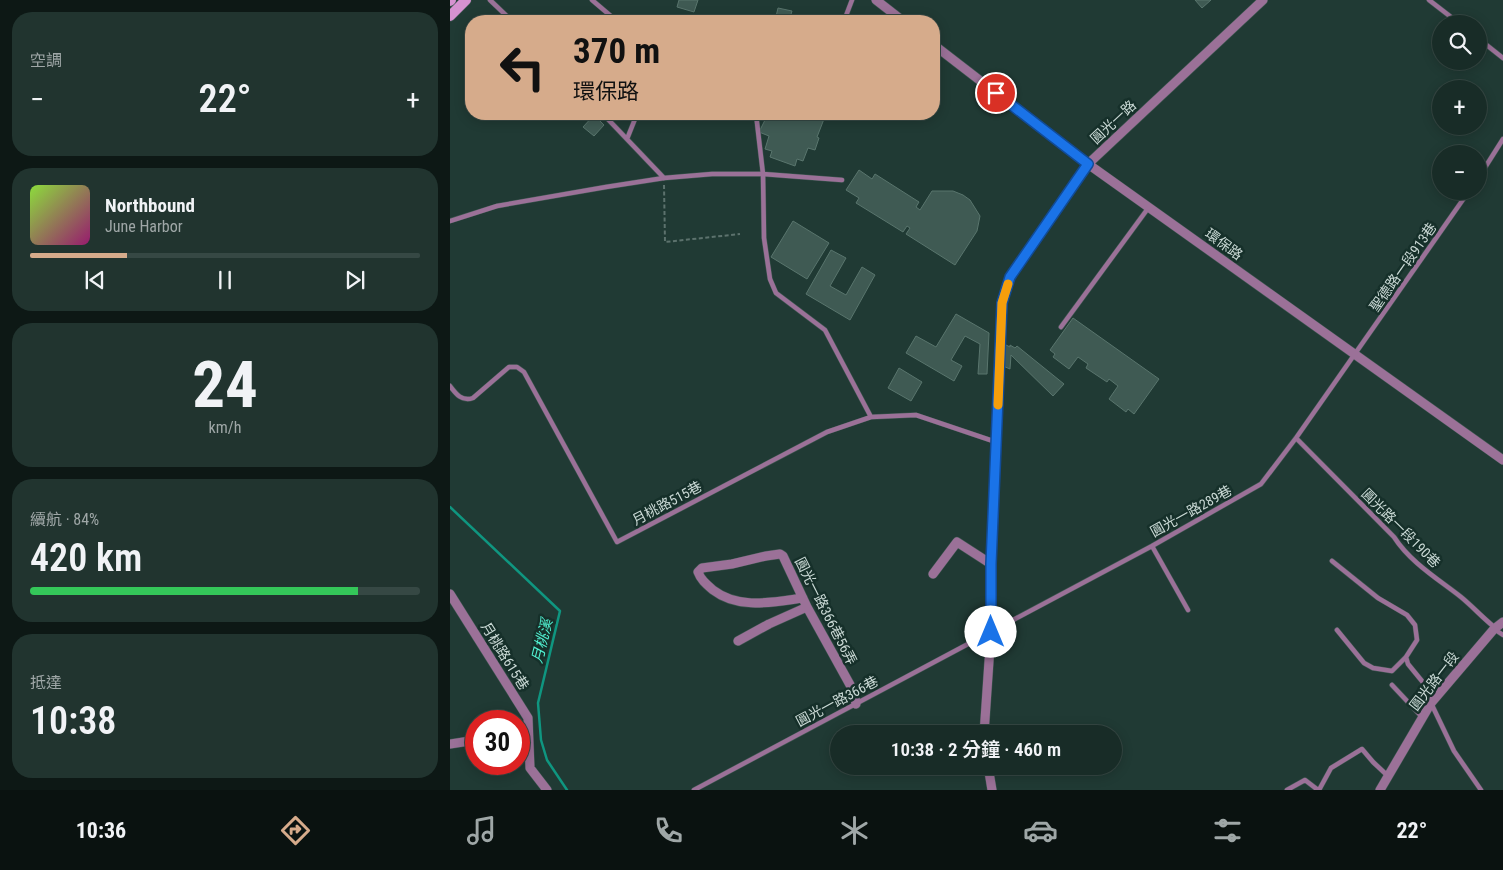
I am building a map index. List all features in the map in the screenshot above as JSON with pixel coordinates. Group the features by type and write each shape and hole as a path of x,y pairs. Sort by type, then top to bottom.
{"street":[{"path":"450,16 466,0"},
{"path":"876,0 895,15"},
{"name":"圓光一路","path":"985,725 991,632 991,564 1002,303 1010,277 1088,164 1262,0"},
{"name":"環保路","path":"940,50 1088,164 1503,460"},
{"path":"932,574 957,542 991,564"},
{"name":"圓光一路366巷56弄","path":"805,603 748,603 733,601 704,583 698,572 702,568 732,564 766,556 780,554 783,556 805,603 854,692 856,704"},
{"name":"月桃路615巷","path":"450,594 523,710"},
{"path":"738,642 805,603"},
{"name":"圓光路一段","path":"1380,790 1433,701 1503,622"},
{"path":"450,744 465,742"},
{"name":"月桃路615巷","path":"530,768 547,790"},
{"path":"990,775 992,790"}],"lane":[{"path":"490,0 506,15"},
{"path":"592,0 610,15"},
{"path":"846,15 852,0"},
{"path":"1429,0 1448,15"},
{"path":"1487,45 1503,58"},
{"path":"609,120 664,178"},
{"path":"627,139 635,120"},
{"path":"757,120 763,174 764,238 770,279 776,293 825,330 871,417"},
{"path":"1487,164 1503,139"},
{"path":"450,221 497,206 664,178 712,174 763,174 842,180"},
{"name":"聖德路一段913巷","path":"1355,355 1463,200"},
{"path":"1062,327 1149,207"},
{"name":"圓光一路289巷","path":"991,632 1152,546 1261,484 1355,355"},
{"name":"月桃路515巷","path":"450,386 457,395 468,400 473,398 509,367 517,367 524,372 617,542 828,432 871,417 916,415 996,442"},
{"name":"圓光路一段190巷","path":"1296,438 1394,537 1400,547 1462,598 1493,626 1494,630 1503,635"},
{"path":"1152,546 1188,610"},
{"path":"1332,561 1378,598 1407,615 1415,625 1417,640 1406,657 1392,671 1373,668 1364,663 1337,630"},
{"name":"圓光一路366巷","path":"696,789 991,632"},
{"path":"1406,657 1408,664 1433,701 1454,751 1482,790"},
{"path":"1392,685 1422,717"},
{"path":"1287,790 1305,780 1318,790 1331,768 1362,749 1388,776"}],"path":[{"path":"664,178 665,242 740,234"}],"building":[{"path":"679,0 698,0 694,12 677,7"},
{"path":"1195,0 1211,0 1202,8"},
{"path":"778,8 792,11 791,15 776,15"},
{"path":"589,120 599,120 604,125 594,136 583,127"},
{"path":"765,120 824,120 817,137 819,138 815,150 808,148 803,161 797,159 795,166 770,157 772,151 765,149 769,136 759,132"},
{"path":"859,170 872,179 875,174 919,202 916,207 920,210 932,191 953,191 970,200 980,216 977,231 955,265 906,234 910,228 907,226 903,232 856,203 859,198 846,190"},
{"path":"793,221 829,243 807,279 771,257"},
{"path":"831,250 846,258 830,286 846,295 862,267 875,275 850,320 806,294"},
{"path":"956,314 989,333 987,374 978,374 980,344 965,336 951,360 962,366 954,381 906,353 916,336 936,347"},
{"path":"1073,318 1159,379 1134,414 1128,409 1126,412 1109,399 1118,386 1109,379 1107,382 1086,368 1088,364 1078,357 1069,369 1053,357 1055,354 1050,350"},
{"path":"1004,344 1015,348 1017,346 1064,384 1053,396 1011,355 1010,369 1003,366"},
{"path":"899,368 922,382 911,401 888,388"}],"waterway":[{"name":"月桃溪","path":"450,507 560,611 538,703 541,740 547,760 567,790"}],"slow traffic":[{"path":"998,405 1002,303 1008,284"}],"route":[{"path":"991,632 991,564 1002,303 1010,277 1088,164 996,93"}]}
